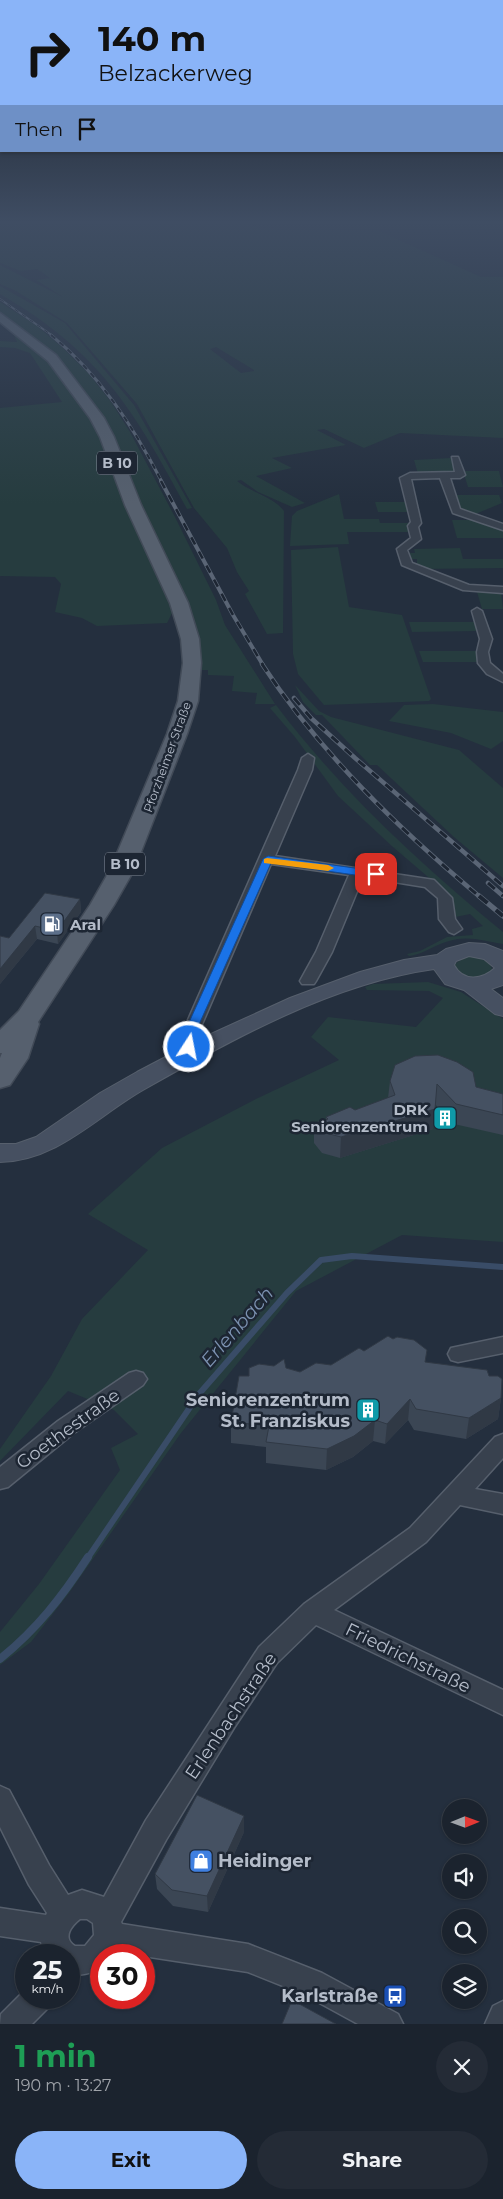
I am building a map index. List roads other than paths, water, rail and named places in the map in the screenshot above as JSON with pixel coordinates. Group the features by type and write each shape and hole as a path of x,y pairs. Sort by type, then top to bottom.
{"main road":[{"name":"Pforzheimer Straße","path":"0,316 52,358 78,390 97,418 107,437 133,505 186,620 192,654 188,701 136,840 112,889 28,1016 0,1045"},
{"path":"495,972 453,979 445,968 446,957 459,950 475,949 495,972 503,1009"},
{"path":"8,1156 62,1133 109,1099 193,1053 340,986 367,977 445,968"},
{"name":"Pforzheimer Straße","path":"0,1079 14,1058 28,1016"}],"street":[{"path":"455,459 460,475 410,476 405,478 416,523 414,526 416,539 402,548 406,564 414,570 467,588 503,590"},
{"path":"444,475 456,511 503,527"},
{"path":"477,611 486,639 482,651 486,668 491,673 503,678"},
{"path":"193,1053 188,1041 192,1029 268,859 305,770 308,758"},
{"path":"268,859 429,883 445,894 448,906 447,919 454,928"},
{"path":"308,981 324,952 358,872"},
{"path":"458,1354 503,1345"},
{"name":"Goethestraße","path":"0,1480 66,1427 136,1379"},
{"name":"Erlenbachstraße","path":"80,1961 90,1959 102,1950 108,1928 156,1830 234,1705 268,1655 313,1612 418,1536 503,1442"},
{"path":"456,1495 503,1504"},
{"name":"Friedrichstraße","path":"313,1612 503,1703"},
{"path":"0,1799 39,1875 60,1932"},
{"path":"60,1932 75,1905 88,1904 99,1910 108,1928 248,1958 312,1983 388,2024"},
{"path":"11,1924 60,1932"},
{"path":"11,2024 27,2009"},
{"path":"500,2024 503,2016"}],"waterway":[{"name":"Erlenbach","path":"87,1559 199,1394 287,1293 321,1260 352,1256 503,1267"},
{"name":"Erlenbach","path":"0,1659 26,1636 48,1612 88,1557"}],"railway":[{"path":"24,315 53,336"},
{"path":"51,335 85,367 114,402 162,482"},
{"path":"161,481 233,615 263,665"},
{"path":"262,664 309,728 362,788 420,844 480,897"},
{"path":"294,698 311,718 355,758 503,886"},
{"path":"488,883 503,896"},
{"path":"479,896 503,916"}],"place":[{"name":"Aral","path":"52,924"},
{"name":"DRK Seniorenzentrum","path":"445,1118"},
{"name":"Seniorenzentrum St. Franziskus","path":"368,1410"},
{"name":"Heidinger","path":"201,1861"},
{"name":"Karlstraße","path":"395,1996"}]}
